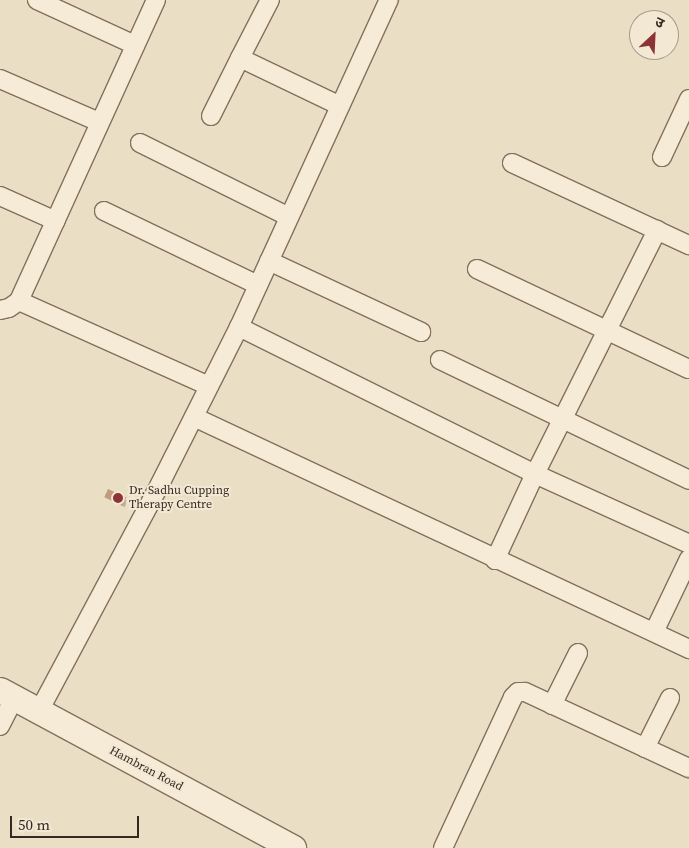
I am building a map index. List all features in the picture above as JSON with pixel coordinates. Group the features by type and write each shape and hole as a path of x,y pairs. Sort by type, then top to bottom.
{"main road":[{"name":"Hambran Road","path":"7,694 276,844"}],"street":[{"path":"38,0 135,45"},
{"path":"0,310 9,308 18,301 56,222 99,122 156,0"},
{"path":"211,116 270,0"},
{"path":"40,711 239,327 389,0"},
{"path":"240,58 340,106"},
{"path":"0,79 99,122"},
{"path":"662,157 689,99"},
{"path":"140,143 290,217"},
{"path":"512,163 689,245"},
{"path":"0,196 56,222"},
{"path":"104,211 258,285"},
{"path":"495,560 535,474 657,230"},
{"path":"269,261 420,332"},
{"path":"477,269 689,369"},
{"path":"18,301 209,386"},
{"path":"239,327 535,474 689,544"},
{"path":"440,360 689,480"},
{"path":"194,417 495,560 689,649"},
{"path":"654,632 689,559"},
{"path":"552,705 578,653"},
{"path":"442,848 513,697 518,692 525,692 689,768"},
{"path":"0,726 7,694"},
{"path":"645,748 670,698"}],"building":[{"path":"108,489 126,497 123,505 104,497"}],"place":[{"name":"Dr. Sadhu Cupping Therapy Centre","path":"118,498"}]}
